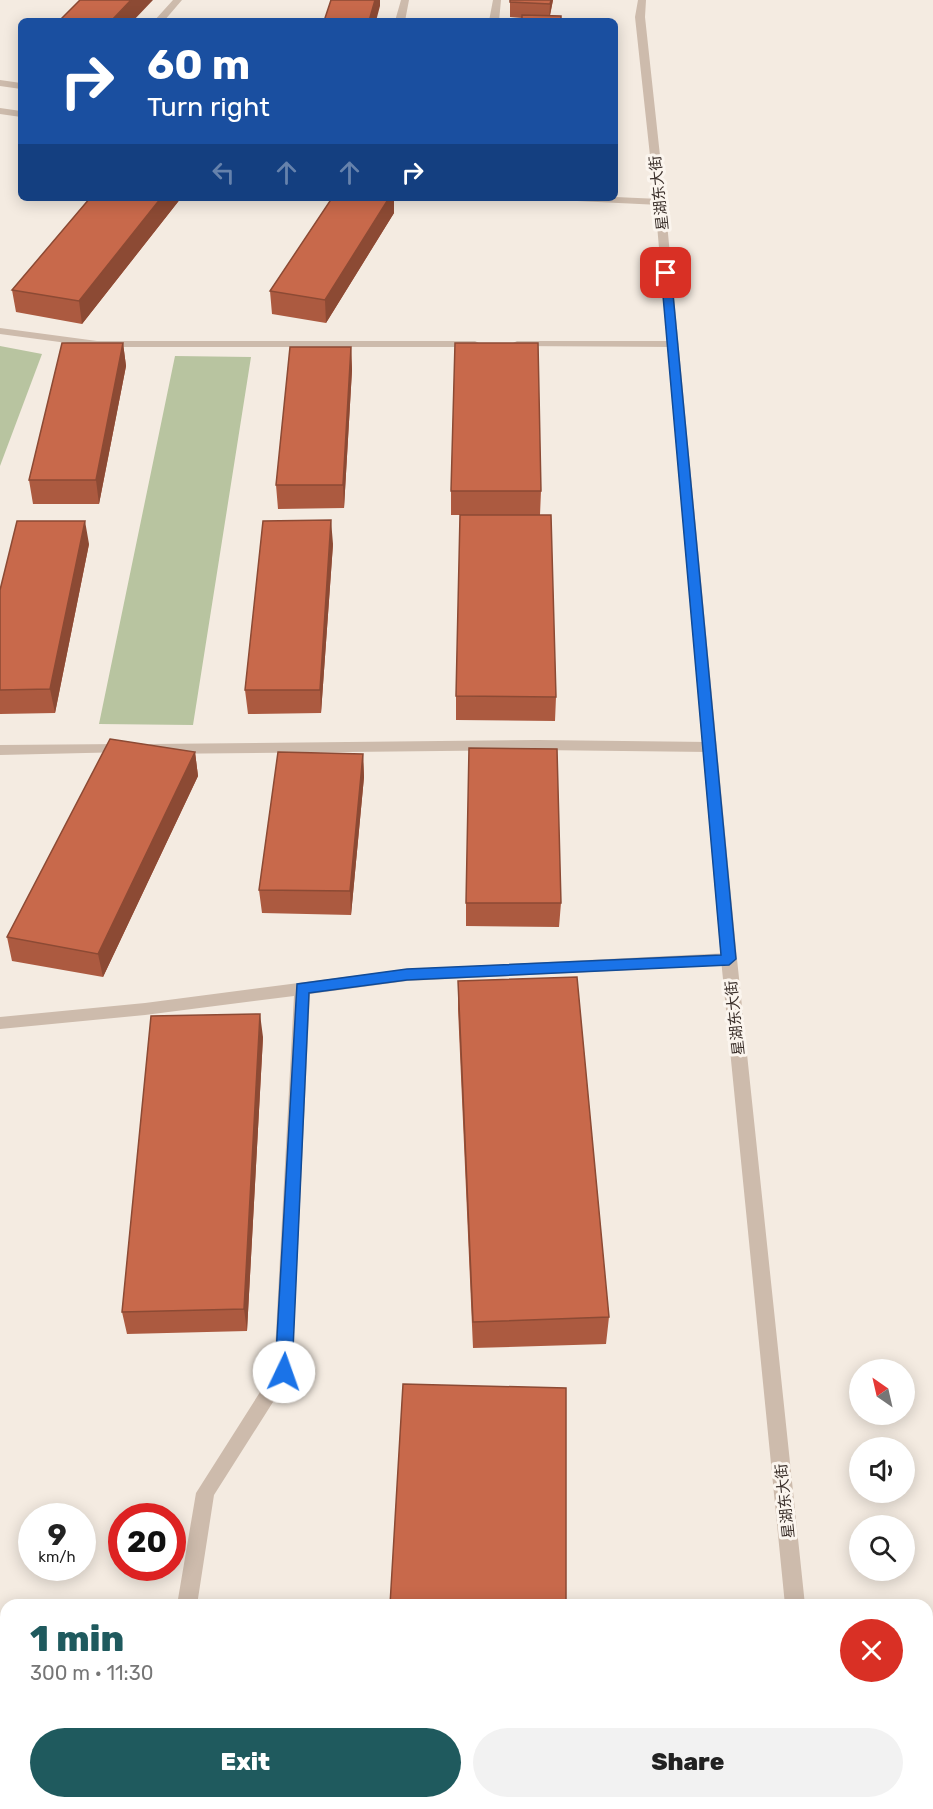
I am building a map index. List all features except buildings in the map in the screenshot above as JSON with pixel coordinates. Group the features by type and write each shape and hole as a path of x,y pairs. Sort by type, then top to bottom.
{"street":[{"path":"162,18 178,0"},
{"path":"401,18 405,0"},
{"path":"494,18 497,0"},
{"name":"星湖东大街","path":"642,0 640,17 660,202 729,959 794,1599"},
{"path":"0,83 18,86"},
{"path":"0,111 18,114"},
{"path":"618,200 660,202"},
{"path":"0,331 97,344 485,344"},
{"path":"508,344 673,345"},
{"path":"0,750 526,745 709,747"},
{"path":"0,1023 145,1009 407,975 729,959"},
{"path":"188,1599 205,1493 284,1372 302,988"}],"green space":[{"path":"0,346 42,354 0,466"},
{"path":"175,356 251,357 193,725 99,724"}],"route":[{"path":"284,1372 302,988 407,975 729,959 666,273"}]}
